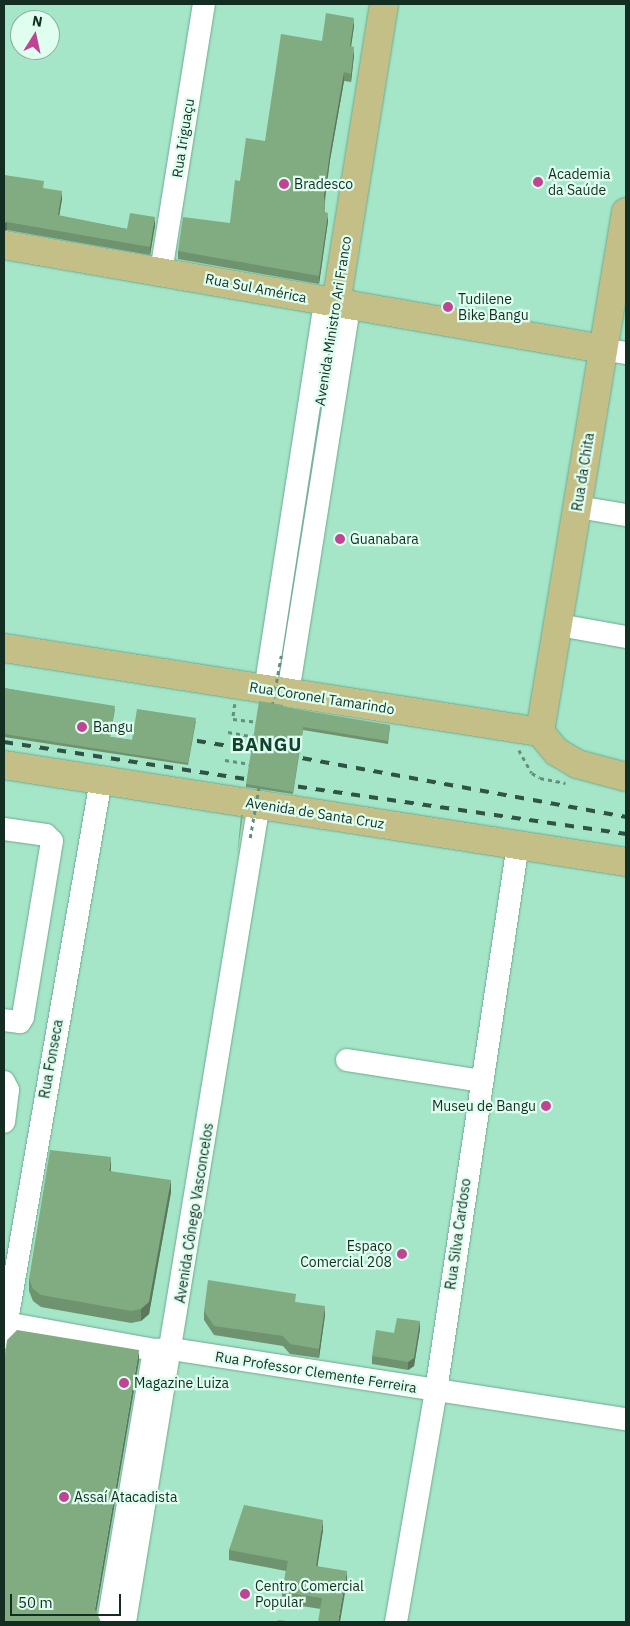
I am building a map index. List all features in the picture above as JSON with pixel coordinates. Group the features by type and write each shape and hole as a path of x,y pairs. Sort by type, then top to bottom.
{"main road":[{"name":"Avenida Ministro Ari Franco","path":"337,304 384,4"},
{"name":"Rua da Chita","path":"540,732 578,507 615,351 626,212"},
{"name":"Rua Sul América","path":"4,245 615,351"},
{"name":"Rua Coronel Tamarindo","path":"4,648 540,732"},
{"path":"540,732 556,752 577,764 626,777"},
{"name":"Avenida de Santa Cruz","path":"4,765 101,780 259,792 518,844 626,862"}],"street":[{"name":"Rua Iriguaçu","path":"161,272 204,4"},
{"name":"Avenida Ministro Ari Franco","path":"282,647 337,304"},
{"path":"277,692 337,304"},
{"path":"578,507 626,515"},
{"path":"559,625 626,637"},
{"name":"Rua Fonseca","path":"5,1331 101,780"},
{"name":"Avenida Cônego Vasconcelos","path":"126,1622 163,1350 259,792"},
{"path":"4,829 46,834 52,841 24,1017 20,1022 4,1020"},
{"name":"Rua Silva Cardoso","path":"396,1622 436,1390 480,1081 518,844"},
{"path":"346,1060 480,1081"},
{"path":"4,1082 8,1090 4,1122"},
{"name":"Rua Professor Clemente Ferreira","path":"5,1331 163,1350 626,1419"},
{"path":"108,1622 163,1350"}],"path":[{"path":"270,716 282,647"},
{"path":"233,718 260,722"},
{"path":"228,732 266,738"},
{"path":"225,760 253,764"},
{"path":"250,838 259,792"}],"building":[{"path":"326,13 354,18 350,46 354,47 351,74 344,72 330,152 324,195 325,212 328,213 319,276 178,251 183,217 230,223 235,180 240,181 246,138 265,141 281,34 322,41"},
{"path":"4,175 44,181 43,188 62,191 58,215 127,229 130,213 155,217 150,247 4,223"},
{"path":"4,688 115,706 110,737 132,740 137,709 196,718 188,763 4,734"},
{"path":"259,701 283,705 283,707 390,725 388,741 303,727 293,792 246,784"},
{"path":"241,815 243,815 237,856"},
{"path":"50,1150 111,1157 109,1171 171,1180 149,1302 141,1309 131,1311 41,1295 33,1289 29,1279"},
{"path":"208,1280 296,1294 295,1302 325,1306 319,1349 290,1344 283,1336 214,1326 204,1311"},
{"path":"397,1318 420,1321 414,1358 408,1362 372,1356 376,1330 394,1333"},
{"name":"Assaí Atacadista","path":"17,1330 139,1350 95,1609 101,1622 4,1622 4,1362 7,1340"},
{"path":"244,1505 323,1520 316,1566 347,1571 338,1622 318,1622 322,1598 282,1592 288,1561 229,1550"},
{"path":"278,1620 294,1622 277,1622"}],"railway":[{"path":"98,725 147,732"},
{"path":"179,738 266,752"},
{"path":"4,742 260,781"},
{"path":"285,755 626,817"},
{"path":"280,784 626,834"}],"place":[{"name":"Academia da Saúde","path":"538,182"},
{"name":"Bradesco","path":"284,184"},
{"name":"Tudilene Bike Bangu","path":"448,307"},
{"name":"Guanabara","path":"340,539"},
{"name":"Bangu","path":"82,727"},
{"name":"Museu de Bangu","path":"546,1106"},
{"name":"Espaço Comercial 208","path":"402,1254"},
{"name":"Magazine Luiza","path":"124,1383"},
{"name":"Assaí Atacadista","path":"64,1497"},
{"name":"Centro Comercial Popular","path":"245,1594"}],"district":[{"name":"BANGU","path":"267,745"}]}
